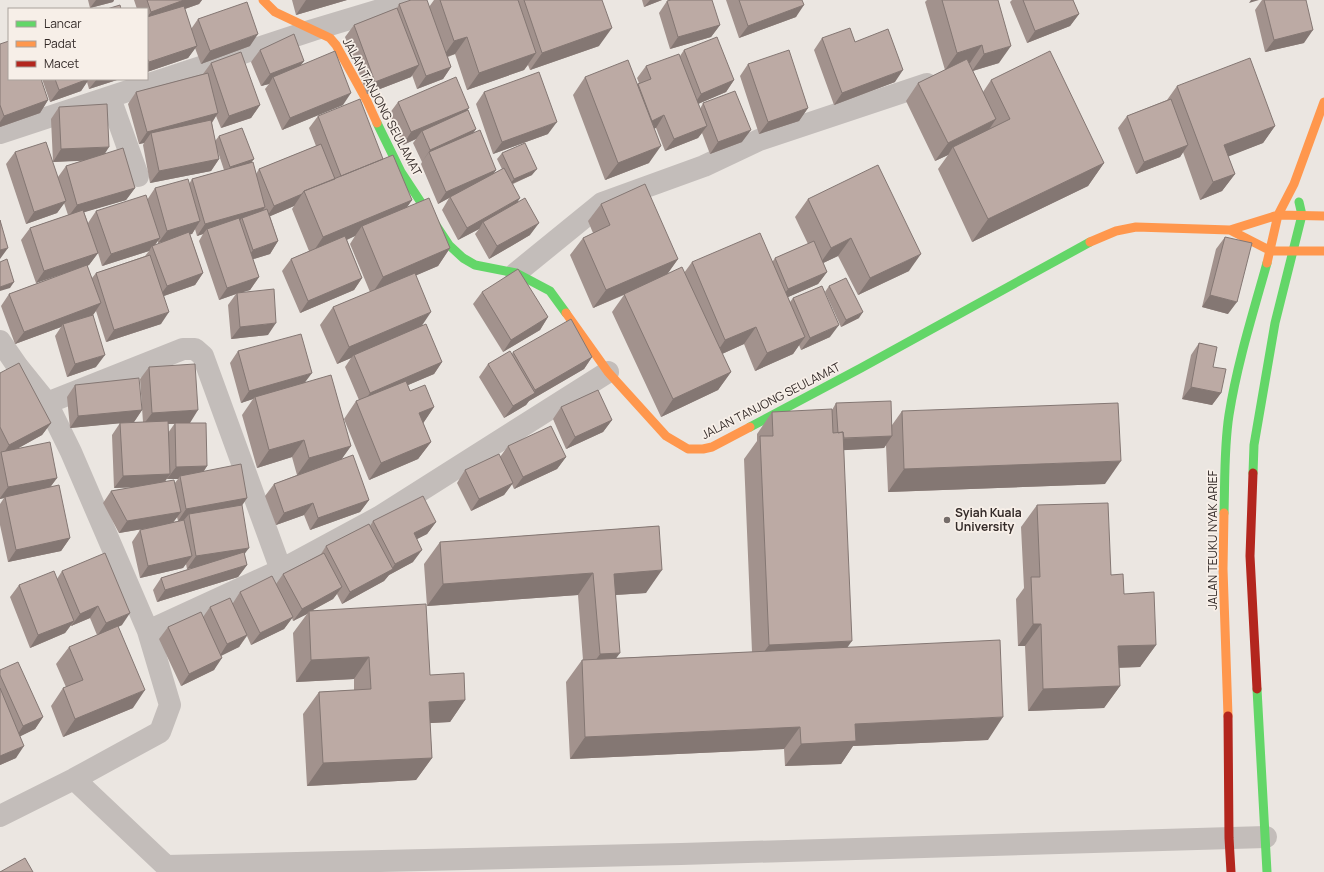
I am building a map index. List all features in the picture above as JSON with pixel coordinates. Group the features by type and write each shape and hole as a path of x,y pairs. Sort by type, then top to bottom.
{"main road":[{"name":"JALAN TANJONG SEULAMAT","path":"263,0 275,12 330,38 336,45 367,101 400,172 449,245 463,258 475,264 516,273 550,291 608,372 666,436 688,449 704,449 712,447 861,368 1096,239 1116,231 1136,227 1230,230 1278,215 1324,216"},
{"path":"1267,872 1250,556 1254,445 1275,323 1302,215 1294,184 1324,102"},
{"name":"JALAN TEUKU NYAK ARIEF","path":"1231,872 1229,838 1229,734 1223,570 1228,415 1247,334 1271,251 1278,215 1294,184"},
{"name":"JALAN TANJONG SEULAMAT","path":"1230,230 1271,251"},
{"path":"1271,251 1324,251"}],"street":[{"path":"0,133 313,30 413,0"},
{"path":"516,273 602,203 704,166 759,140 928,84"},
{"path":"110,98 138,176"},
{"path":"0,341 9,371 47,403 71,452 148,631 170,705 160,732 74,779 0,816"},
{"path":"47,403 183,349 195,349 203,356 281,570"},
{"path":"148,631 281,570 379,517 608,372"},
{"path":"74,779 165,869 1266,837"}],"building":[{"path":"147,0 184,0 151,12"},
{"path":"411,0 427,0 451,67 426,76 399,4"},
{"path":"440,0 518,0 536,53 479,73 467,37 454,41"},
{"path":"524,0 602,0 612,28 542,53"},
{"path":"712,0 720,25 678,37 667,1"},
{"path":"739,0 802,0 804,5 748,26"},
{"path":"942,0 998,0 1011,46 984,54 982,45 957,53"},
{"path":"1023,0 1073,0 1079,14 1035,31"},
{"path":"1264,0 1306,0 1313,30 1274,40"},
{"path":"247,2 258,34 210,51 198,19"},
{"path":"120,5 121,8 110,8"},
{"path":"184,6 197,46 149,62 148,17"},
{"path":"397,8 419,65 375,82 354,25"},
{"path":"850,28 855,42 888,29 903,70 842,93 822,38"},
{"path":"294,34 304,61 270,74 260,50"},
{"path":"717,37 734,80 701,94 684,50"},
{"path":"8,41 8,80 41,80 48,100 4,116 0,105 0,44"},
{"path":"789,50 808,108 768,122 748,64"},
{"path":"335,51 351,93 290,118 273,77"},
{"path":"1050,51 1104,163 988,219 953,147 1010,119 991,80"},
{"path":"241,52 260,105 229,116 211,63"},
{"path":"679,54 707,126 674,139 664,115 652,121 638,84 651,79 646,66"},
{"path":"1250,58 1275,126 1224,145 1235,174 1213,182 1177,86"},
{"path":"967,59 996,119 948,143 918,83"},
{"path":"628,60 661,146 618,163 585,77"},
{"path":"539,72 557,122 502,142 484,92"},
{"path":"208,73 218,113 147,132 136,92"},
{"path":"456,77 469,108 411,132 398,102"},
{"path":"55,80 85,80 59,90"},
{"path":"735,91 751,130 718,142 703,103"},
{"path":"360,99 383,159 341,176 318,116"},
{"path":"1171,99 1188,145 1144,162 1127,116"},
{"path":"107,104 109,147 61,149 59,107"},
{"path":"468,110 476,129 430,150 422,131"},
{"path":"211,120 219,159 159,171 151,133"},
{"path":"242,128 254,159 230,167 219,136"},
{"path":"480,130 496,170 446,192 429,152"},
{"path":"46,142 66,201 34,212 15,152"},
{"path":"525,143 537,169 514,179 502,153"},
{"path":"321,144 335,179 304,191 302,194 274,206 259,169"},
{"path":"123,148 135,188 77,205 66,166"},
{"path":"393,155 412,200 323,237 304,191"},
{"path":"253,162 265,207 205,224 192,179"},
{"path":"878,165 921,254 870,278 851,238 831,248 808,199"},
{"path":"504,168 520,198 467,228 450,197"},
{"path":"188,179 200,221 167,231 155,188"},
{"path":"645,184 678,259 606,290 583,238 610,225 601,204"},
{"path":"146,195 160,238 111,254 96,211"},
{"path":"429,198 450,248 383,277 362,226"},
{"path":"525,198 539,223 497,246 483,222"},
{"path":"267,209 278,241 253,250 242,218"},
{"path":"83,210 98,253 44,271 30,228"},
{"path":"239,218 259,277 227,288 207,229"},
{"path":"0,220 8,248 0,250"},
{"path":"189,232 203,273 167,286 152,246"},
{"path":"760,233 805,337 767,353 756,327 725,340 692,262"},
{"path":"345,236 362,278 308,301 291,259"},
{"path":"1225,237 1252,243 1237,302 1210,295"},
{"path":"814,241 827,272 788,289 775,258"},
{"path":"150,255 169,312 114,330 96,273"},
{"path":"7,259 14,282 0,287 0,262"},
{"path":"87,265 101,303 24,332 9,294"},
{"path":"682,267 731,372 673,399 624,294"},
{"path":"518,269 548,317 511,340 482,292"},
{"path":"415,273 431,312 349,347 333,307"},
{"path":"846,278 863,312 846,320 829,286"},
{"path":"822,286 839,325 810,338 793,298"},
{"path":"274,289 276,323 240,327 237,293"},
{"path":"93,315 105,355 75,364 63,324"},
{"path":"571,319 592,357 535,390 513,352"},
{"path":"426,324 442,362 370,393 354,355"},
{"path":"301,334 312,373 249,391 238,351"},
{"path":"1199,343 1217,347 1213,367 1226,369 1221,393 1191,387"},
{"path":"510,351 535,393 513,406 488,364"},
{"path":"19,363 51,423 9,445 0,427 0,373"},
{"path":"195,364 198,410 152,413 149,367"},
{"path":"331,375 351,446 309,458 304,440 269,450 255,397"},
{"path":"139,378 142,410 78,416 75,385"},
{"path":"406,381 410,391 425,385 434,407 419,413 431,442 381,463 356,401"},
{"path":"598,390 612,420 575,437 561,407"},
{"path":"891,401 892,436 844,438 843,432 838,433 836,403"},
{"path":"1118,403 1121,461 904,469 902,411"},
{"path":"832,409 833,433 843,432 852,641 769,645 760,436 773,436 772,412"},
{"path":"168,421 170,474 123,476 120,423"},
{"path":"175,423 206,423 207,466 176,467"},
{"path":"551,426 566,457 523,477 508,446"},
{"path":"50,442 57,478 8,487 1,452"},
{"path":"499,454 513,483 479,499 465,470"},
{"path":"353,455 369,500 318,518 313,503 284,513 274,484"},
{"path":"241,464 247,498 186,509 180,476"},
{"path":"174,480 181,512 127,521 111,491"},
{"path":"59,485 70,538 16,550 5,497"},
{"path":"423,496 436,522 414,533 422,550 395,564 373,521"},
{"path":"1108,503 1111,575 1123,574 1124,594 1154,592 1156,645 1118,646 1120,686 1043,689 1041,624 1033,624 1031,577 1040,577 1037,505"},
{"path":"242,505 249,548 196,556 189,514"},
{"path":"184,520 192,556 148,566 140,530"},
{"path":"369,524 393,569 350,592 326,546"},
{"path":"659,526 662,570 614,574 620,653 600,654 593,573 443,584 440,542"},
{"path":"244,552 247,565 165,590 161,578"},
{"path":"105,553 130,613 106,623 98,606 80,614 62,571"},
{"path":"324,553 342,587 302,609 283,574"},
{"path":"54,571 74,621 38,635 19,585"},
{"path":"272,576 293,617 260,633 240,592"},
{"path":"230,598 247,635 227,644 210,607"},
{"path":"426,604 430,675 464,673 465,700 429,702 432,758 323,763 319,692 371,689 369,657 311,660 309,611"},
{"path":"201,612 222,658 189,674 168,627"},
{"path":"118,626 145,690 75,719 63,688 83,680 69,647"},
{"path":"1000,640 1003,717 855,724 856,741 801,744 800,727 585,737 582,660"},
{"path":"18,662 43,717 23,726 0,675 0,670"},
{"path":"0,688 24,746 0,756"},
{"path":"25,858 33,872 0,872"}],"traffic: fast":[{"path":"377,123 401,172 449,245 463,258 475,265 516,273 550,291 566,313"},
{"path":"1253,473 1254,445 1275,323 1302,215 1299,202"},
{"path":"750,427 861,368 1090,242"},
{"path":"1224,513 1225,451 1232,396 1267,263"},
{"path":"1257,689 1267,872"}],"traffic: slow":[{"path":"263,0 275,12 330,38 336,45 367,101 377,123"},
{"path":"1267,263 1278,215 1294,184 1324,102"},
{"path":"1090,242 1116,231 1136,227 1230,230 1278,215 1324,216"},
{"path":"1230,230 1271,251 1324,251"},
{"path":"566,313 608,372 666,436 688,449 703,449 712,447 750,427"},
{"path":"1224,513 1223,569 1228,716"}],"traffic: jam":[{"path":"1253,473 1250,556 1257,689"},
{"path":"1228,716 1229,838 1231,872"}],"place":[{"name":"Syiah Kuala University","path":"947,520"}]}
